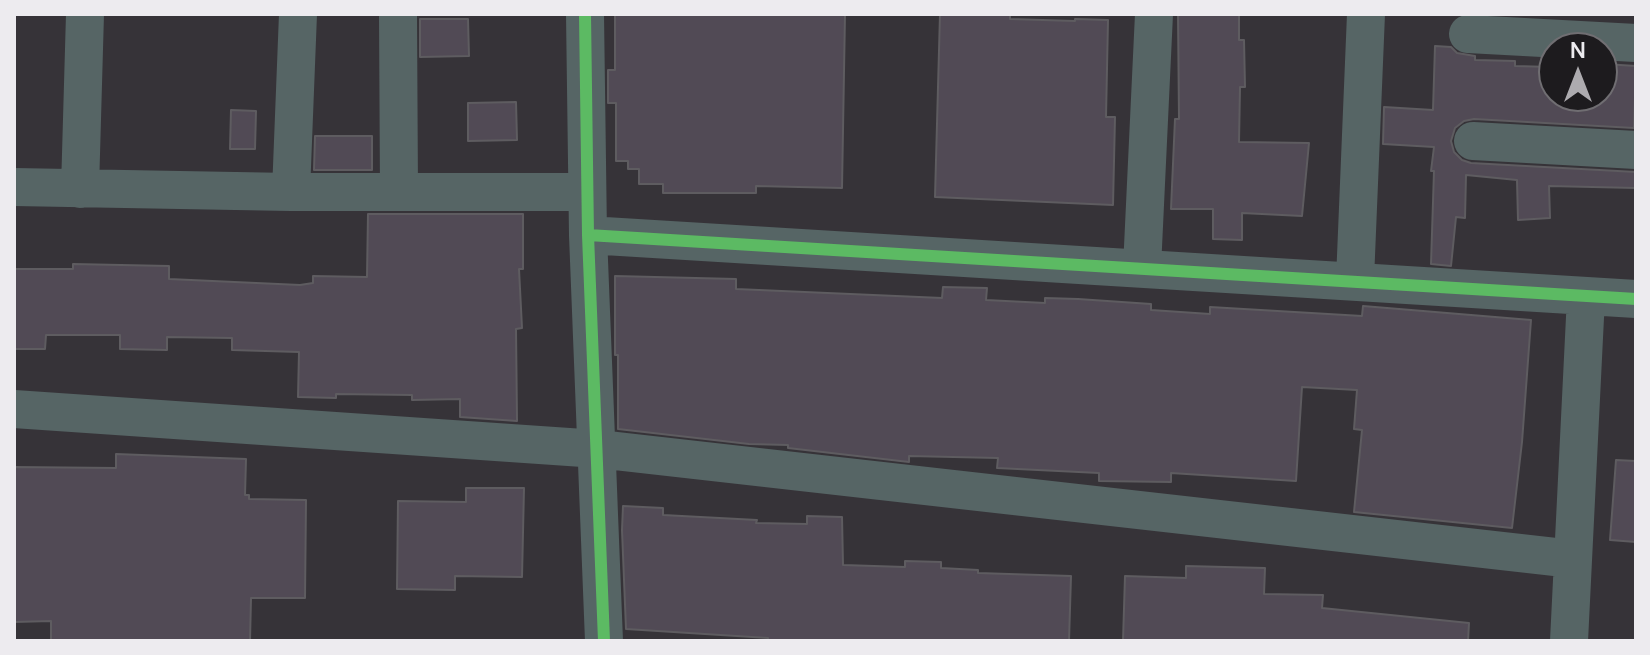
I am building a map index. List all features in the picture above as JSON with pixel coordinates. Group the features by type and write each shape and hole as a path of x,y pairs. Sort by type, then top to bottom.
{"street":[{"path":"80,189 85,14"},
{"path":"291,192 298,14"},
{"path":"398,14 399,192"},
{"path":"585,14 588,235 604,641"},
{"path":"1142,268 1154,14"},
{"path":"1355,280 1366,14"},
{"path":"1468,34 1636,43"},
{"path":"1473,141 1636,150"},
{"path":"14,187 291,192 587,192"},
{"path":"588,235 1636,299"},
{"path":"1569,641 1586,297"},
{"path":"14,409 598,449 1573,559"}],"building":[{"path":"615,14 845,14 842,188 756,186 756,193 663,193 663,184 639,184 639,169 628,169 628,161 616,161 616,103 608,103 608,70 615,70"},
{"path":"940,14 1010,15 1010,19 1108,20 1106,117 1115,117 1113,205 935,197"},
{"path":"1178,14 1239,14 1239,40 1244,40 1245,87 1240,87 1239,142 1309,143 1302,216 1242,213 1242,240 1213,239 1213,209 1171,209 1175,119 1179,119"},
{"path":"420,19 468,19 469,56 420,57"},
{"path":"1435,46 1451,47 1457,53 1475,56 1475,60 1515,61 1515,66 1538,67 1538,112 1618,112 1618,65 1636,66 1634,128 1474,119 1464,121 1455,128 1451,141 1454,152 1471,163 1636,172 1636,188 1549,186 1550,218 1518,220 1517,180 1466,175 1465,218 1456,217 1451,266 1431,264 1434,147 1383,144 1384,107 1433,110"},
{"path":"516,102 517,140 468,141 468,103"},
{"path":"231,110 256,111 255,149 230,149"},
{"path":"315,136 372,136 372,170 314,170"},
{"path":"368,214 523,214 523,269 519,269 522,328 516,329 517,421 460,417 460,399 412,400 412,395 336,394 336,398 298,397 299,352 232,350 232,338 167,337 167,350 120,349 120,335 46,335 45,349 14,349 14,269 73,269 73,264 169,266 169,279 300,285 313,283 313,276 367,277"},
{"path":"615,276 736,279 736,289 942,298 943,287 987,288 986,300 1045,303 1045,298 1078,299 1151,304 1151,310 1210,314 1210,307 1362,316 1363,306 1531,320 1512,528 1354,512 1362,430 1354,429 1357,390 1302,387 1296,481 1171,473 1171,482 1099,481 1099,473 997,468 998,458 909,456 909,462 788,448 788,445 749,444 618,429"},
{"path":"116,454 246,459 245,495 249,495 249,499 306,500 305,598 251,598 250,641 51,641 51,621 14,622 14,467 116,468"},
{"path":"1616,460 1636,461 1636,542 1610,540"},
{"path":"466,488 524,488 522,577 455,576 455,590 397,589 398,501 466,502"},
{"path":"623,506 663,508 663,515 757,520 756,523 807,524 807,516 842,517 843,565 905,567 905,561 941,562 941,568 978,570 978,573 1071,576 1069,641 768,641 768,638 626,629"},
{"path":"1186,566 1265,568 1264,594 1323,595 1322,608 1469,623 1468,641 1123,641 1125,576 1186,578"}],"cycle path":[{"path":"585,14 588,235 604,641"},
{"path":"588,235 1636,299"}]}
